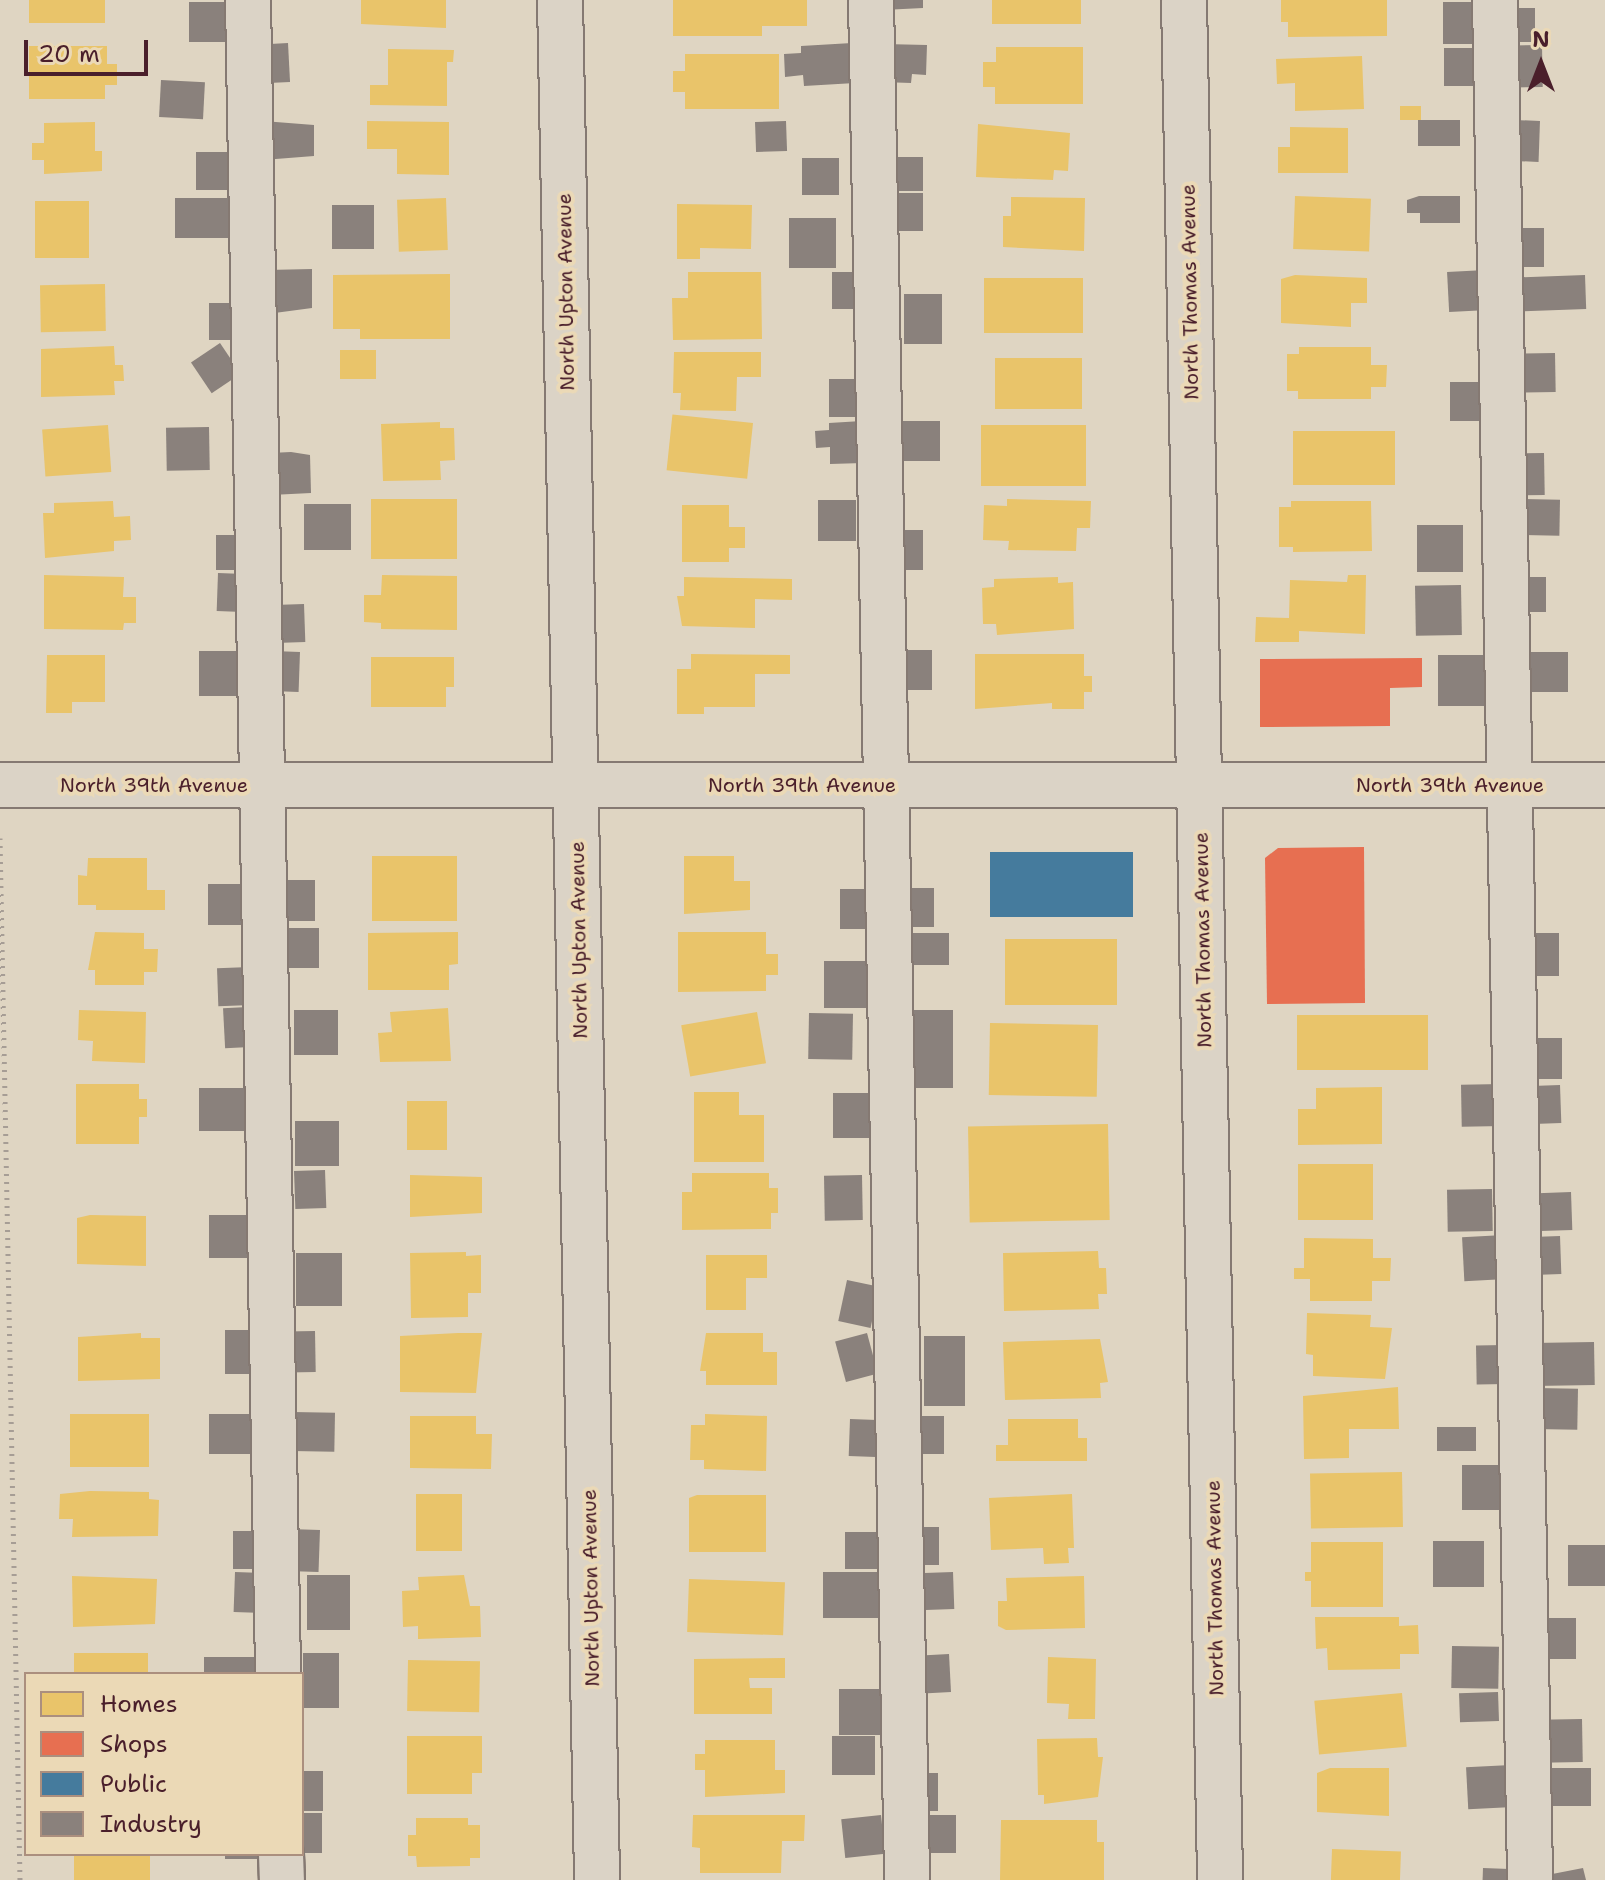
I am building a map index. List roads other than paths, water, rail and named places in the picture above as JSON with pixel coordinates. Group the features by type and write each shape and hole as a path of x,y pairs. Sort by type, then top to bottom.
{"street":[{"path":"248,0 278,1672"},
{"name":"North Upton Avenue","path":"560,0 597,1880"},
{"path":"871,0 907,1880"},
{"name":"North Thomas Avenue","path":"1184,0 1220,1880"},
{"path":"1495,0 1530,1880"},
{"name":"North 39th Avenue","path":"0,785 1605,785"},
{"path":"281,1856 282,1880"}]}
